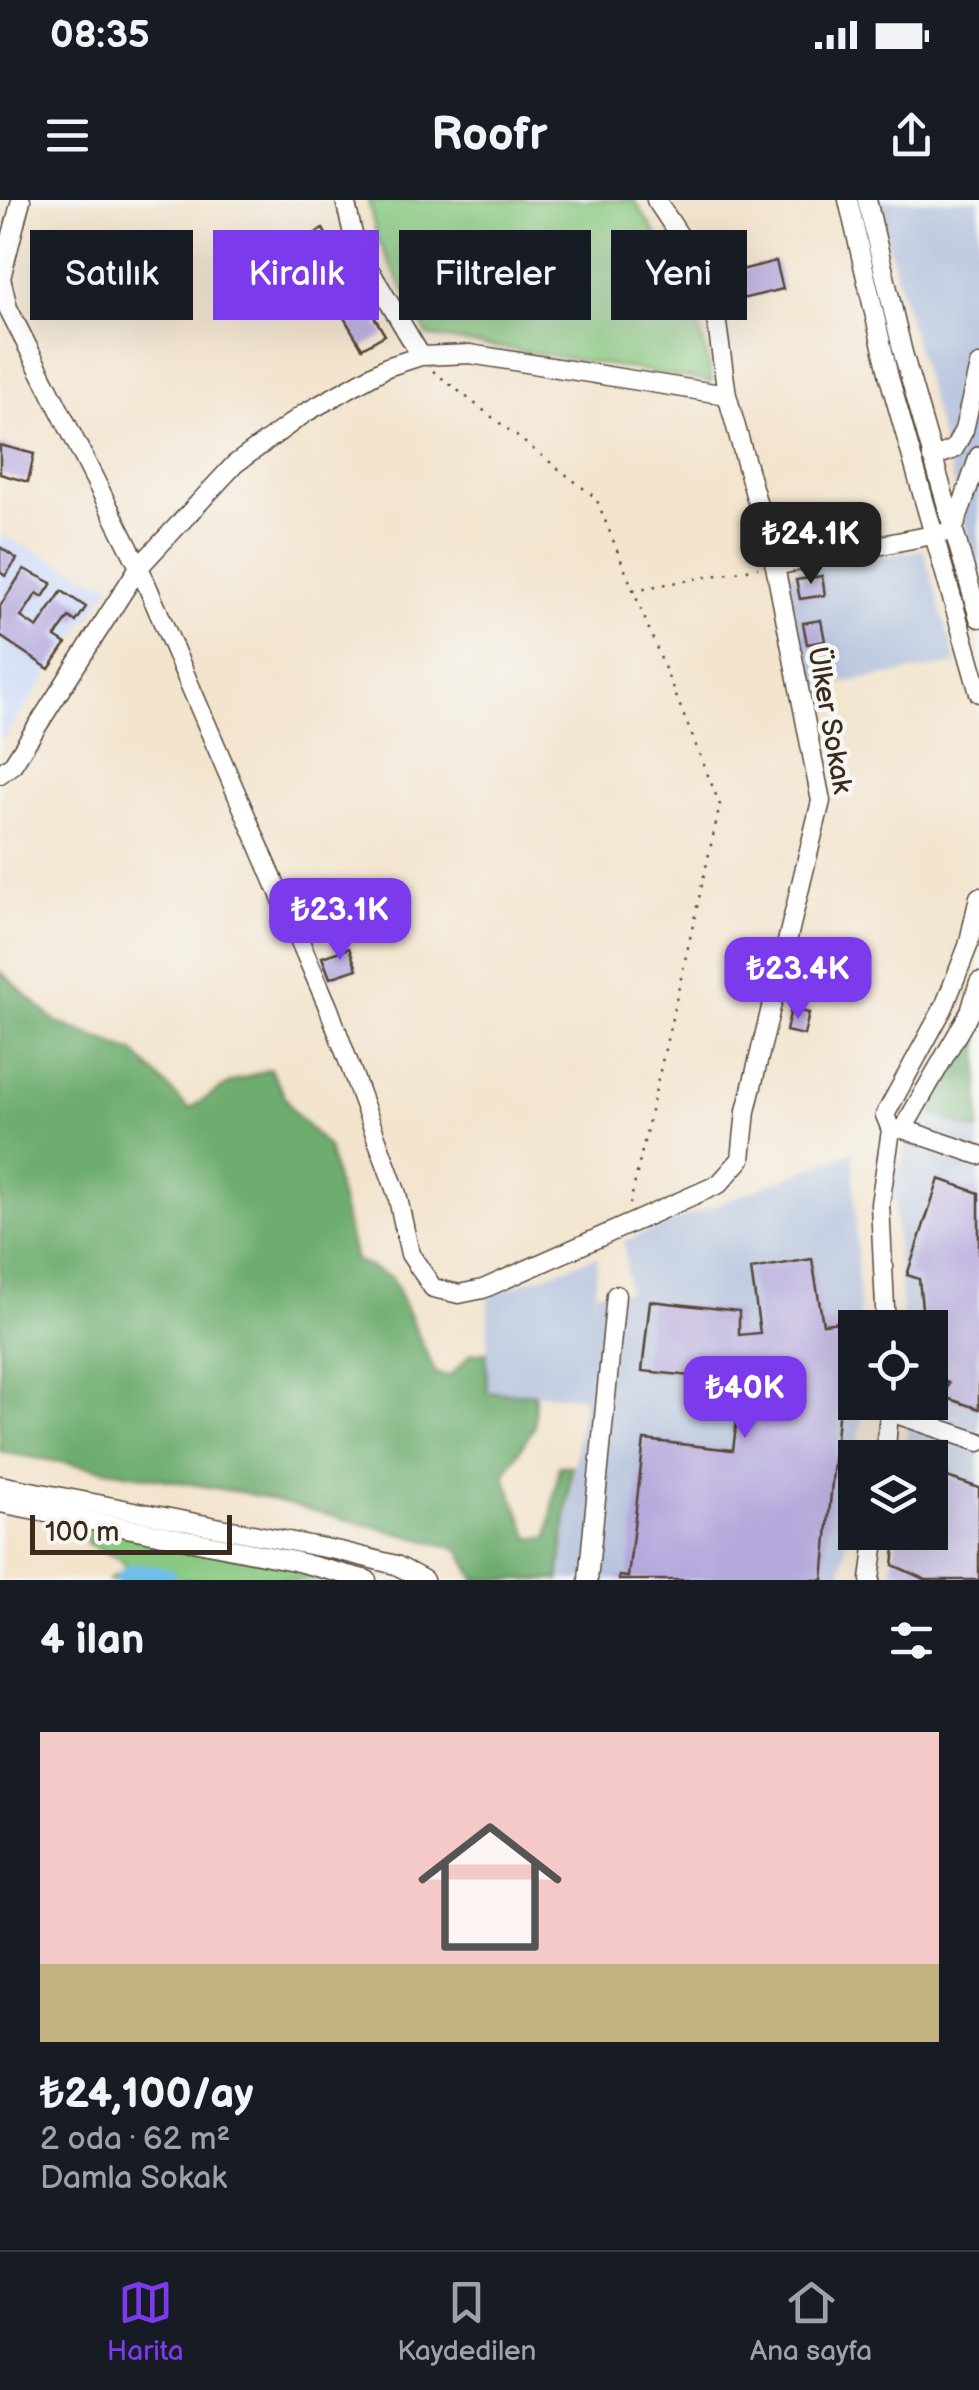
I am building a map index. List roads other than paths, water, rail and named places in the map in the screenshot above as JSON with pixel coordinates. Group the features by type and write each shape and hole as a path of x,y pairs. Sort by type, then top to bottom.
{"street":[{"path":"21,200 2,278 8,308 139,567"},
{"path":"346,200 356,247 418,357"},
{"name":"Ülker Sokak","path":"139,567 329,1009 398,1194 410,1254 433,1288 459,1294 483,1289 719,1184 741,1159 746,1111 821,802 775,566 727,395 716,317 691,252 656,200"},
{"path":"848,200 889,378 979,618"},
{"path":"867,200 932,458 979,693"},
{"path":"0,774 13,764 139,567 235,464 305,413 387,367 418,357 470,354 727,395"},
{"path":"932,458 954,449 964,430 979,365"},
{"path":"945,533 979,456"},
{"path":"775,566 945,533"},
{"path":"979,897 968,946 944,1007 885,1114 897,1130 979,1155"},
{"path":"885,1310 880,1204 897,1130 970,1012 979,982"},
{"path":"588,1580 616,1295"},
{"path":"923,1420 979,1442"},
{"path":"0,1485 340,1550 396,1565 424,1580"},
{"path":"0,1503 294,1561 367,1580"},
{"path":"870,1580 874,1550"}],"waterway":[{"path":"128,1580 135,1576 165,1580"}]}
